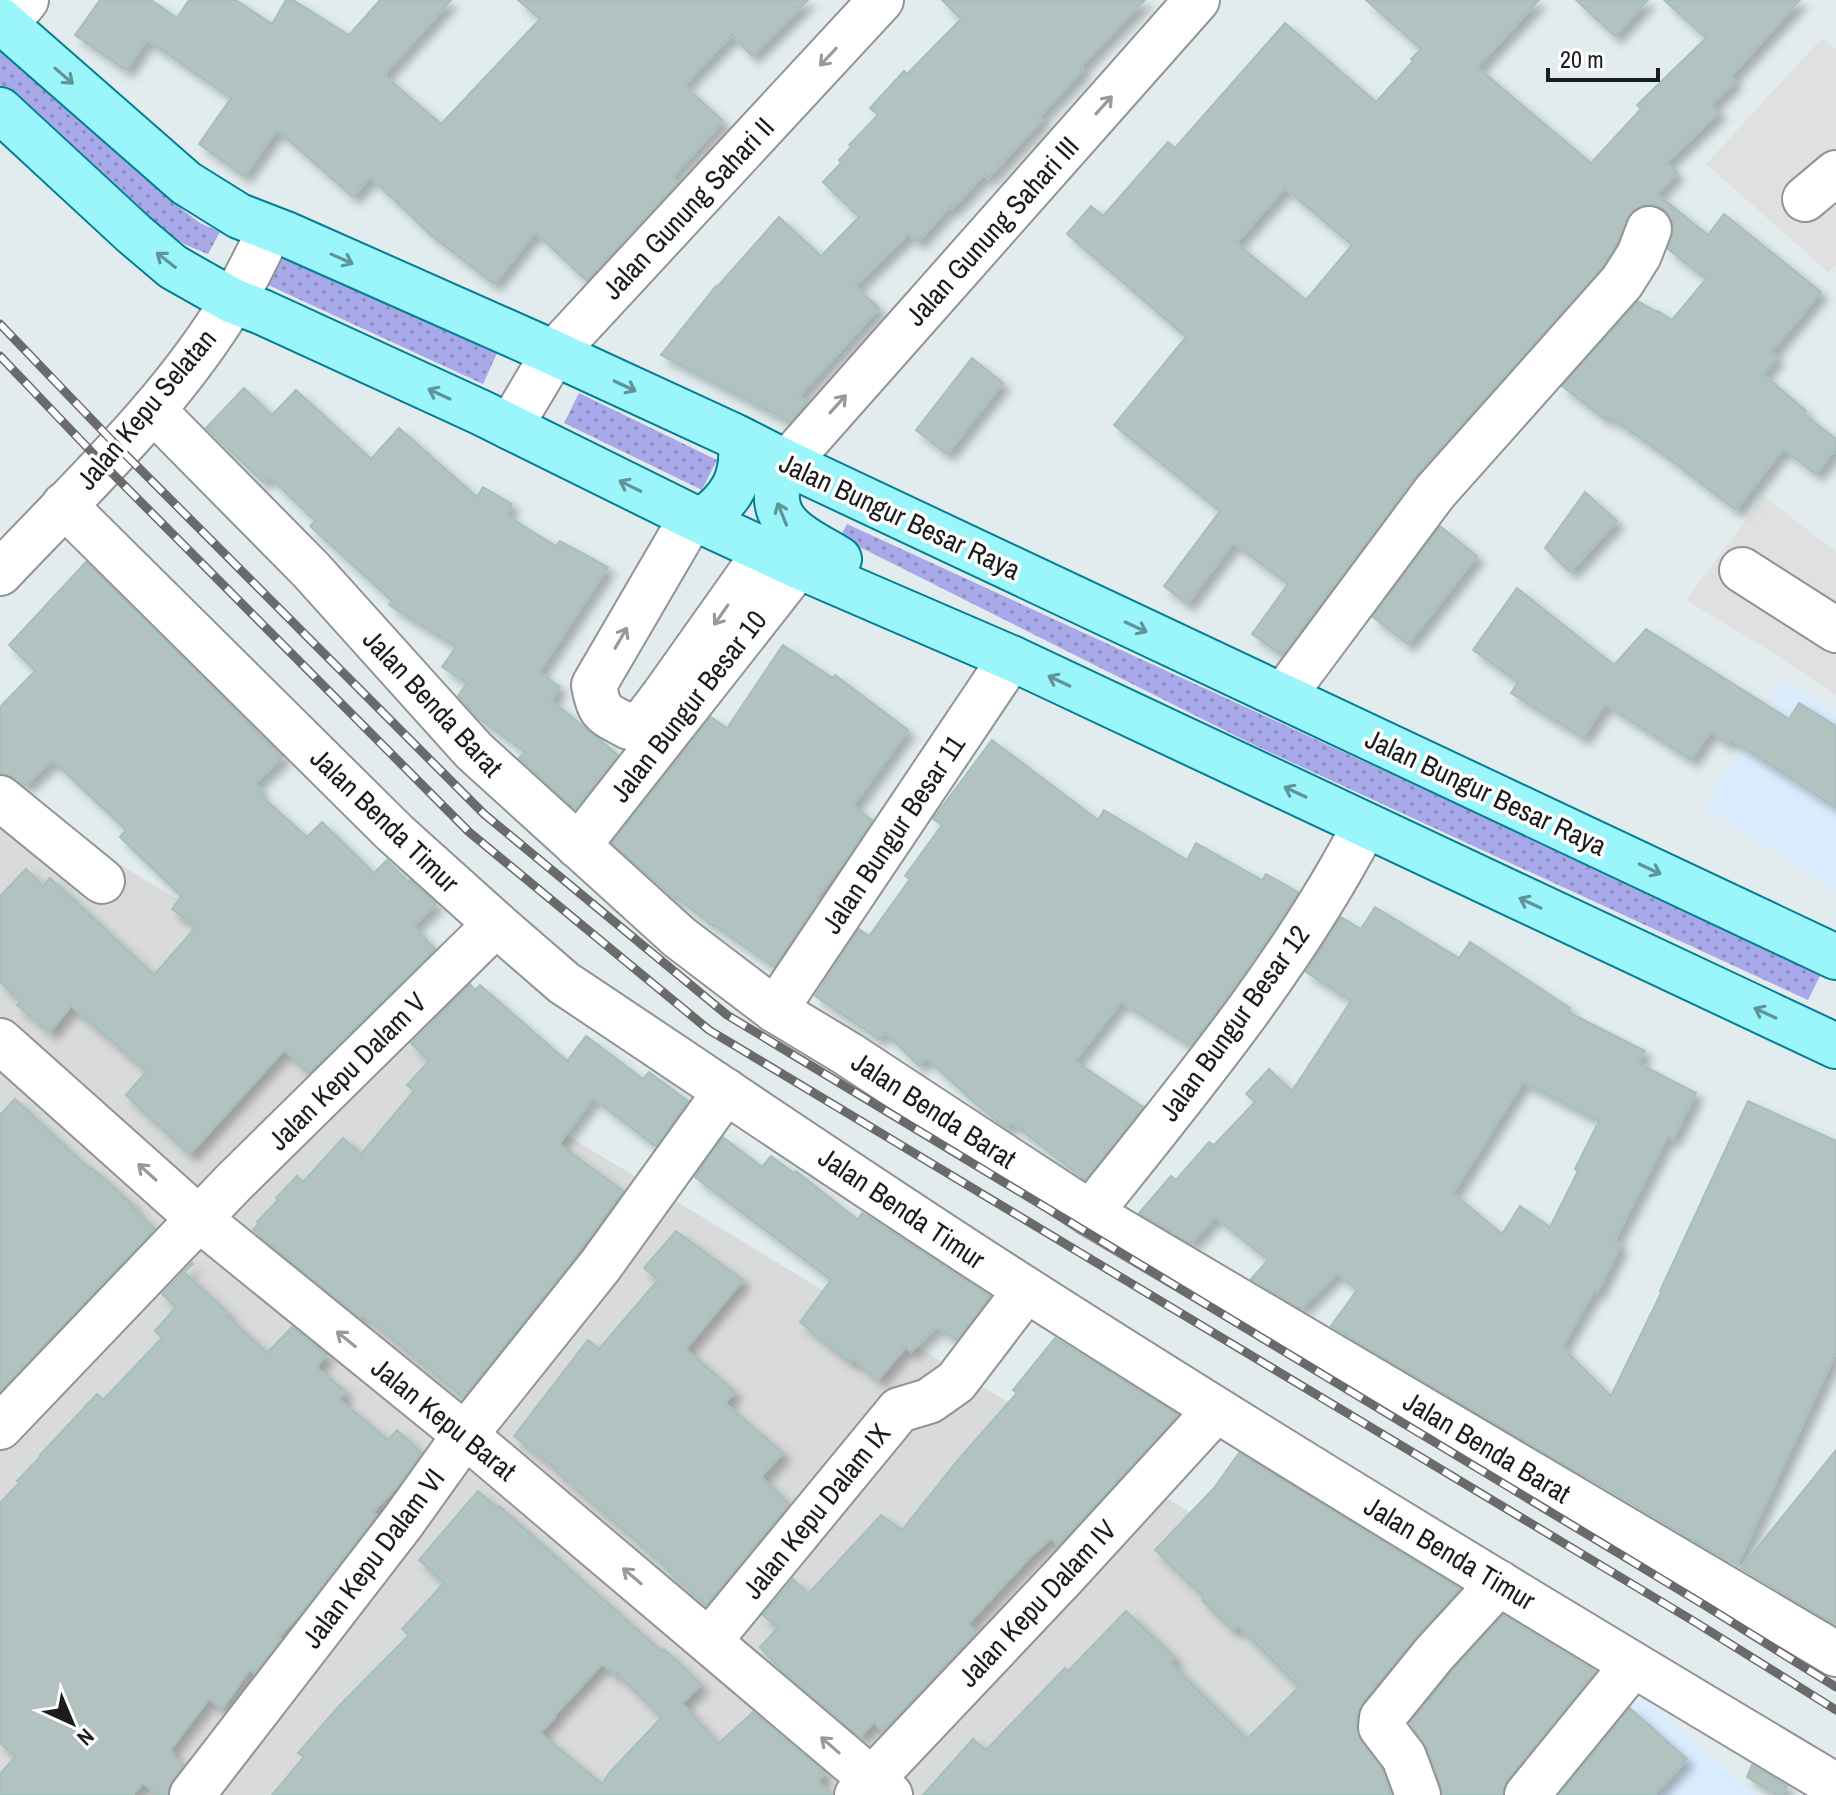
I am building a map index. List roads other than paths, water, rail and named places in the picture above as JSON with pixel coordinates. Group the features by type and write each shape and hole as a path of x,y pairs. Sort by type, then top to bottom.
{"main road":[{"name":"Jalan Bungur Besar Raya","path":"10,15 186,183 239,216 554,353 734,436 1836,957"},
{"path":"0,110 173,267 233,301 510,427 771,554 1011,658 1836,1046"},
{"path":"696,519 717,510 729,495 738,478 742,460 766,453"},
{"path":"766,453 750,487 746,525 771,554"},
{"path":"766,453 777,491 778,509 788,527 839,559 880,601"}],"street":[{"name":"Jalan Gunung Sahari II","path":"510,427 554,353 881,0"},
{"name":"Jalan Gunung Sahari III","path":"766,453 1197,0"},
{"name":"Jalan Kepu Selatan","path":"0,573 153,410 233,301 270,229"},
{"path":"1283,696 1435,492 1622,282 1639,255 1649,229"},
{"name":"Jalan Benda Barat","path":"153,410 311,570 474,751 679,937 775,1010 848,1054 1090,1213 1836,1654"},
{"name":"Jalan Benda Timur","path":"64,505 395,833 564,983 1026,1290 1216,1410 1836,1786"},
{"path":"696,519 594,685 597,705 629,727 645,720 771,554"},
{"name":"Jalan Bungur Besar 10","path":"578,846 771,554"},
{"path":"1742,570 1836,630"},
{"name":"Jalan Bungur Besar 11","path":"775,1010 1011,658"},
{"path":"0,798 102,881"},
{"name":"Jalan Bungur Besar 12","path":"1090,1213 1266,987 1306,927 1365,825"},
{"name":"Jalan Kepu Dalam V","path":"0,1427 198,1218 496,924"},
{"name":"Jalan Kepu Barat","path":"0,1041 198,1218 465,1435 709,1641 872,1790"},
{"name":"Jalan Kepu Dalam VI","path":"192,1795 402,1523 465,1435 600,1266 726,1091"},
{"name":"Jalan Kepu Dalam IX","path":"709,1641 899,1410 929,1401 956,1382 1026,1290"},
{"name":"Jalan Kepu Dalam IV","path":"872,1790 1216,1410"},
{"path":"1418,1795 1404,1757 1381,1727 1382,1718 1434,1654 1499,1583"},
{"path":"1527,1795 1633,1665"}],"railway":[{"path":"0,324 119,448 484,814 727,1015 1836,1687"},
{"path":"0,356 104,465 469,832 709,1030 1695,1622 1836,1710"}]}
